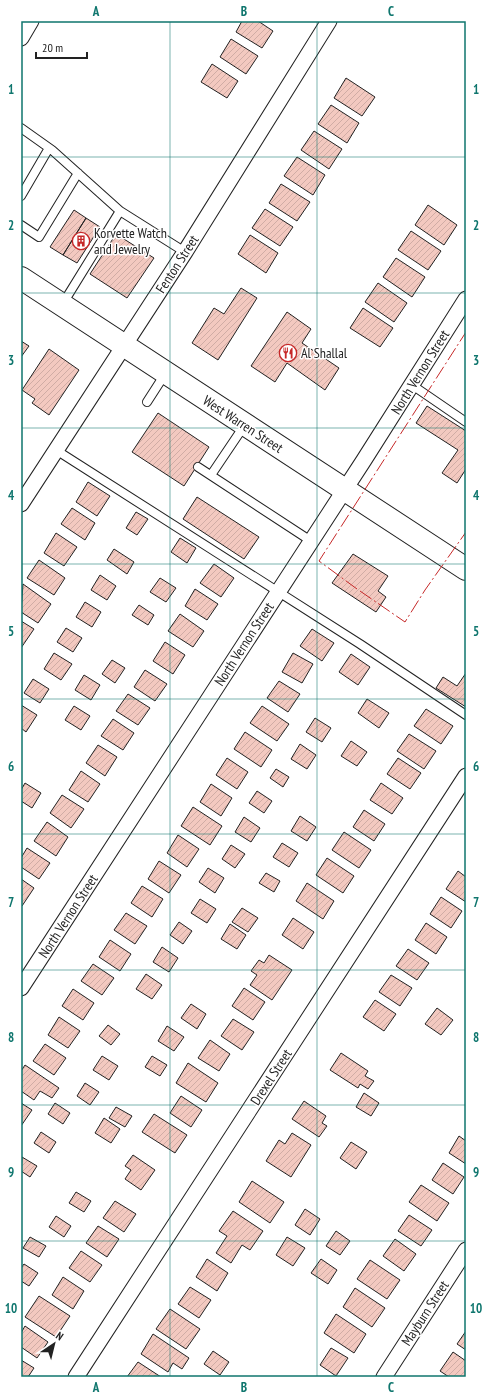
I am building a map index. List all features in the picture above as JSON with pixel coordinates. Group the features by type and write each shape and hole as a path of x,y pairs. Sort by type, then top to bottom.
{"main road":[{"name":"West Warren Street","path":"21,278 466,569"}],"street":[{"path":"21,38 31,21"},
{"name":"Fenton Street","path":"21,504 123,345 186,252 328,21"},
{"name":"North Vernon Street","path":"21,988 278,593 466,299"},
{"name":"Drexel Street","path":"76,1377 466,776"},
{"name":"Mayburn Street","path":"384,1377 466,1250"}],"lane":[{"path":"21,128 49,148 120,211 186,252"},
{"path":"21,196 49,148"},
{"path":"22,228 39,237 78,173"},
{"path":"62,305 120,211"},
{"path":"147,402 165,373"},
{"path":"412,385 466,422"},
{"path":"211,476 245,425"},
{"path":"56,450 360,644 466,715"},
{"path":"198,467 311,541"}],"building":[{"path":"242,21 258,21 273,31 262,48 236,32"},
{"path":"231,39 258,56 246,74 220,57"},
{"path":"212,64 238,81 227,98 201,82"},
{"path":"346,78 375,97 362,116 334,98"},
{"path":"331,105 359,123 347,143 318,124"},
{"path":"314,131 342,149 329,169 301,150"},
{"path":"297,157 325,175 313,195 284,176"},
{"path":"281,184 310,202 297,221 269,203"},
{"path":"428,205 457,225 444,245 415,225"},
{"path":"265,209 293,227 280,246 252,228"},
{"path":"74,210 86,218 63,255 50,247"},
{"name":"Korvette Watch and Jewelry","path":"86,218 100,227 77,263 63,255"},
{"path":"411,231 441,251 428,270 398,250"},
{"path":"116,234 154,258 127,298 90,274"},
{"path":"250,235 278,253 266,273 238,254"},
{"path":"396,258 425,277 412,297 383,277"},
{"path":"378,283 407,303 394,322 365,302"},
{"path":"241,288 257,298 218,360 192,343 214,308 224,314"},
{"path":"363,308 393,328 380,347 350,328"},
{"name":"Al Shallal","path":"287,312 311,329 302,343 339,368 325,390 287,363 275,382 251,366"},
{"path":"21,341 29,346 21,357"},
{"path":"49,349 79,370 49,415 32,403 35,399 22,390"},
{"path":"427,406 466,431 466,469 457,483 442,473 458,450 416,423"},
{"path":"158,413 209,447 184,486 132,452"},
{"path":"88,482 110,496 97,516 76,502"},
{"path":"197,497 259,537 244,559 183,519"},
{"path":"72,508 95,523 85,540 61,524"},
{"path":"136,512 148,519 137,535 126,528"},
{"path":"56,533 77,547 64,566 44,553"},
{"path":"180,538 196,548 187,563 171,552"},
{"path":"114,549 134,562 127,574 107,560"},
{"path":"353,554 388,576 378,591 386,597 376,612 332,583"},
{"path":"39,560 65,578 54,595 27,578"},
{"path":"214,564 234,578 221,597 200,583"},
{"path":"100,575 116,586 107,600 91,590"},
{"path":"160,578 176,588 166,602 150,592"},
{"path":"23,584 51,604 38,623 21,612"},
{"path":"195,589 218,604 207,620 185,606"},
{"path":"85,602 101,612 92,627 76,617"},
{"path":"139,605 154,615 148,625 132,615"},
{"path":"180,614 204,631 193,647 168,631"},
{"path":"21,621 34,629 21,648"},
{"path":"66,628 82,638 73,652 57,642"},
{"path":"312,629 334,643 322,661 300,646"},
{"path":"165,642 185,655 173,674 153,661"},
{"path":"54,653 72,664 61,680 44,669"},
{"path":"293,653 313,664 302,683 282,672"},
{"path":"351,654 370,667 358,685 339,672"},
{"path":"112,660 125,668 115,683 102,674"},
{"path":"145,670 167,684 155,701 134,687"},
{"path":"466,673 466,707 436,688 443,677 457,686"},
{"path":"84,675 100,685 91,700 75,690"},
{"path":"33,679 49,689 40,703 24,693"},
{"path":"279,681 300,694 288,712 267,698"},
{"path":"128,694 150,708 138,725 116,711"},
{"path":"367,699 389,713 379,728 358,713"},
{"path":"21,705 37,715 26,732 21,728"},
{"path":"74,706 90,716 81,730 65,720"},
{"path":"262,706 289,724 277,741 250,723"},
{"path":"426,709 453,726 441,744 414,726"},
{"path":"315,718 331,728 322,742 306,732"},
{"path":"113,719 134,733 123,750 101,736"},
{"path":"245,732 272,750 261,767 234,749"},
{"path":"409,734 436,751 424,769 397,751"},
{"path":"351,741 367,752 357,766 341,756"},
{"path":"300,744 316,755 307,769 291,759"},
{"path":"98,745 117,757 105,776 86,763"},
{"path":"227,758 248,772 237,789 216,775"},
{"path":"398,758 421,773 410,789 387,774"},
{"path":"276,769 289,777 283,787 270,778"},
{"path":"81,771 100,784 88,802 69,790"},
{"path":"25,783 41,793 32,808 21,801 21,790"},
{"path":"381,783 403,798 392,814 370,800"},
{"path":"211,784 232,798 221,816 200,802"},
{"path":"257,791 272,801 264,813 249,803"},
{"path":"62,795 84,809 71,828 50,813"},
{"path":"193,807 222,826 210,845 181,826"},
{"path":"364,810 385,824 374,841 353,827"},
{"path":"300,816 316,827 307,841 291,831"},
{"path":"244,817 260,828 251,842 235,832"},
{"path":"47,822 68,837 56,856 34,841"},
{"path":"344,832 371,850 359,868 332,850"},
{"path":"178,835 199,849 187,867 167,853"},
{"path":"282,843 298,853 289,867 273,857"},
{"path":"231,845 245,854 235,868 222,859"},
{"path":"27,848 50,863 39,879 21,867 21,858"},
{"path":"327,858 354,876 343,893 316,875"},
{"path":"159,861 181,875 169,893 148,879"},
{"path":"208,868 224,878 215,893 199,882"},
{"path":"458,871 466,877 466,902 446,889"},
{"path":"266,873 280,881 274,892 259,883"},
{"path":"21,879 34,888 22,906 21,905"},
{"path":"307,883 334,901 323,919 296,901"},
{"path":"142,886 163,899 152,917 131,903"},
{"path":"441,897 462,911 451,928 430,914"},
{"path":"200,899 216,909 207,923 191,913"},
{"path":"242,908 258,918 248,932 232,922"},
{"path":"126,913 147,926 135,944 114,930"},
{"path":"293,918 314,932 303,949 282,935"},
{"path":"179,922 192,931 183,944 170,935"},
{"path":"426,923 447,937 436,954 415,940"},
{"path":"230,924 246,935 237,949 221,939"},
{"path":"110,940 131,954 120,971 99,957"},
{"path":"162,947 178,958 169,972 153,962"},
{"path":"408,949 429,963 417,980 396,966"},
{"path":"269,955 292,970 272,1000 250,985 257,975 251,971 259,960 264,963"},
{"path":"93,964 114,978 102,995 81,981"},
{"path":"146,974 162,985 152,999 136,989"},
{"path":"391,975 412,988 400,1006 379,992"},
{"path":"244,988 265,1002 253,1020 232,1006"},
{"path":"73,989 94,1003 83,1020 62,1006"},
{"path":"375,1000 396,1014 384,1031 363,1017"},
{"path":"191,1004 206,1014 197,1029 181,1018"},
{"path":"437,1008 453,1020 441,1035 425,1024"},
{"path":"59,1017 80,1031 68,1048 48,1035"},
{"path":"233,1019 254,1032 242,1050 221,1036"},
{"path":"108,1025 120,1034 111,1045 99,1036"},
{"path":"167,1026 184,1037 174,1051 158,1041"},
{"path":"210,1040 230,1054 219,1071 198,1058"},
{"path":"45,1044 66,1058 54,1075 33,1061"},
{"path":"341,1053 368,1071 365,1076 374,1081 368,1089 360,1084 358,1088 330,1070"},
{"path":"102,1056 118,1066 109,1080 93,1070"},
{"path":"152,1056 167,1065 160,1076 145,1067"},
{"path":"188,1063 218,1083 206,1102 176,1083"},
{"path":"25,1065 59,1088 52,1098 40,1091 34,1100 21,1091 21,1071"},
{"path":"85,1083 99,1092 90,1105 77,1096"},
{"path":"364,1093 379,1103 371,1116 356,1107"},
{"path":"181,1096 202,1110 191,1127 170,1113"},
{"path":"304,1101 326,1116 322,1123 327,1126 319,1137 292,1119"},
{"path":"21,1103 32,1110 21,1126"},
{"path":"55,1103 70,1113 63,1124 48,1114"},
{"path":"116,1107 132,1116 125,1127 109,1118"},
{"path":"154,1114 187,1135 175,1153 142,1132"},
{"path":"104,1118 120,1129 111,1143 95,1133"},
{"path":"41,1132 56,1142 49,1153 34,1143"},
{"path":"292,1133 311,1145 291,1177 266,1161 279,1140 285,1144"},
{"path":"459,1136 466,1141 466,1164 449,1153"},
{"path":"351,1142 367,1152 356,1169 340,1158"},
{"path":"133,1155 155,1170 141,1190 125,1179 131,1170 125,1166"},
{"path":"22,1157 37,1166 30,1177 21,1171"},
{"path":"443,1163 464,1177 453,1194 432,1180"},
{"path":"252,1181 284,1202 270,1223 239,1202"},
{"path":"421,1185 449,1203 437,1221 409,1202"},
{"path":"76,1192 91,1201 84,1212 69,1203"},
{"path":"115,1201 136,1214 124,1232 103,1218"},
{"path":"305,1209 320,1219 310,1235 295,1225"},
{"path":"233,1211 263,1231 250,1250 242,1245 231,1263 216,1253 227,1236 219,1231"},
{"path":"409,1215 432,1230 421,1246 398,1231"},
{"path":"56,1216 71,1226 64,1237 49,1227"},
{"path":"98,1226 119,1239 107,1257 86,1243"},
{"path":"336,1231 350,1241 340,1255 326,1246"},
{"path":"30,1237 46,1246 39,1257 23,1248"},
{"path":"287,1237 305,1248 293,1266 276,1255"},
{"path":"395,1239 416,1254 404,1271 383,1256"},
{"path":"81,1251 102,1265 90,1282 69,1268"},
{"path":"207,1259 228,1273 217,1291 196,1277"},
{"path":"321,1259 337,1270 328,1284 311,1273"},
{"path":"370,1260 400,1280 387,1299 357,1279"},
{"path":"24,1264 38,1273 29,1286 21,1281 21,1268"},
{"path":"63,1277 84,1291 73,1309 52,1295"},
{"path":"190,1287 211,1300 199,1318 178,1304"},
{"path":"355,1288 385,1308 372,1327 343,1307"},
{"path":"39,1296 70,1316 56,1337 25,1317"},
{"path":"170,1309 200,1329 186,1349 156,1329"},
{"path":"336,1314 366,1334 354,1353 324,1333"},
{"path":"25,1326 48,1342 37,1358 21,1347 21,1333"},
{"path":"466,1331 466,1350 457,1344"},
{"path":"153,1334 189,1358 182,1369 173,1363 168,1372 141,1354"},
{"path":"331,1348 348,1358 336,1376 320,1365"},
{"path":"213,1351 229,1362 220,1375 204,1364"},
{"path":"453,1352 466,1361 466,1377 449,1377 440,1371"},
{"path":"21,1360 34,1368 28,1377 21,1377"},
{"path":"138,1362 161,1377 127,1377"}],"power":[{"path":"357,589 319,561 466,332"},
{"path":"360,591 405,622 425,590 466,532"}],"place":[{"name":"Korvette Watch and Jewelry","path":"81,241"},
{"name":"Al Shallal","path":"288,353"}]}
